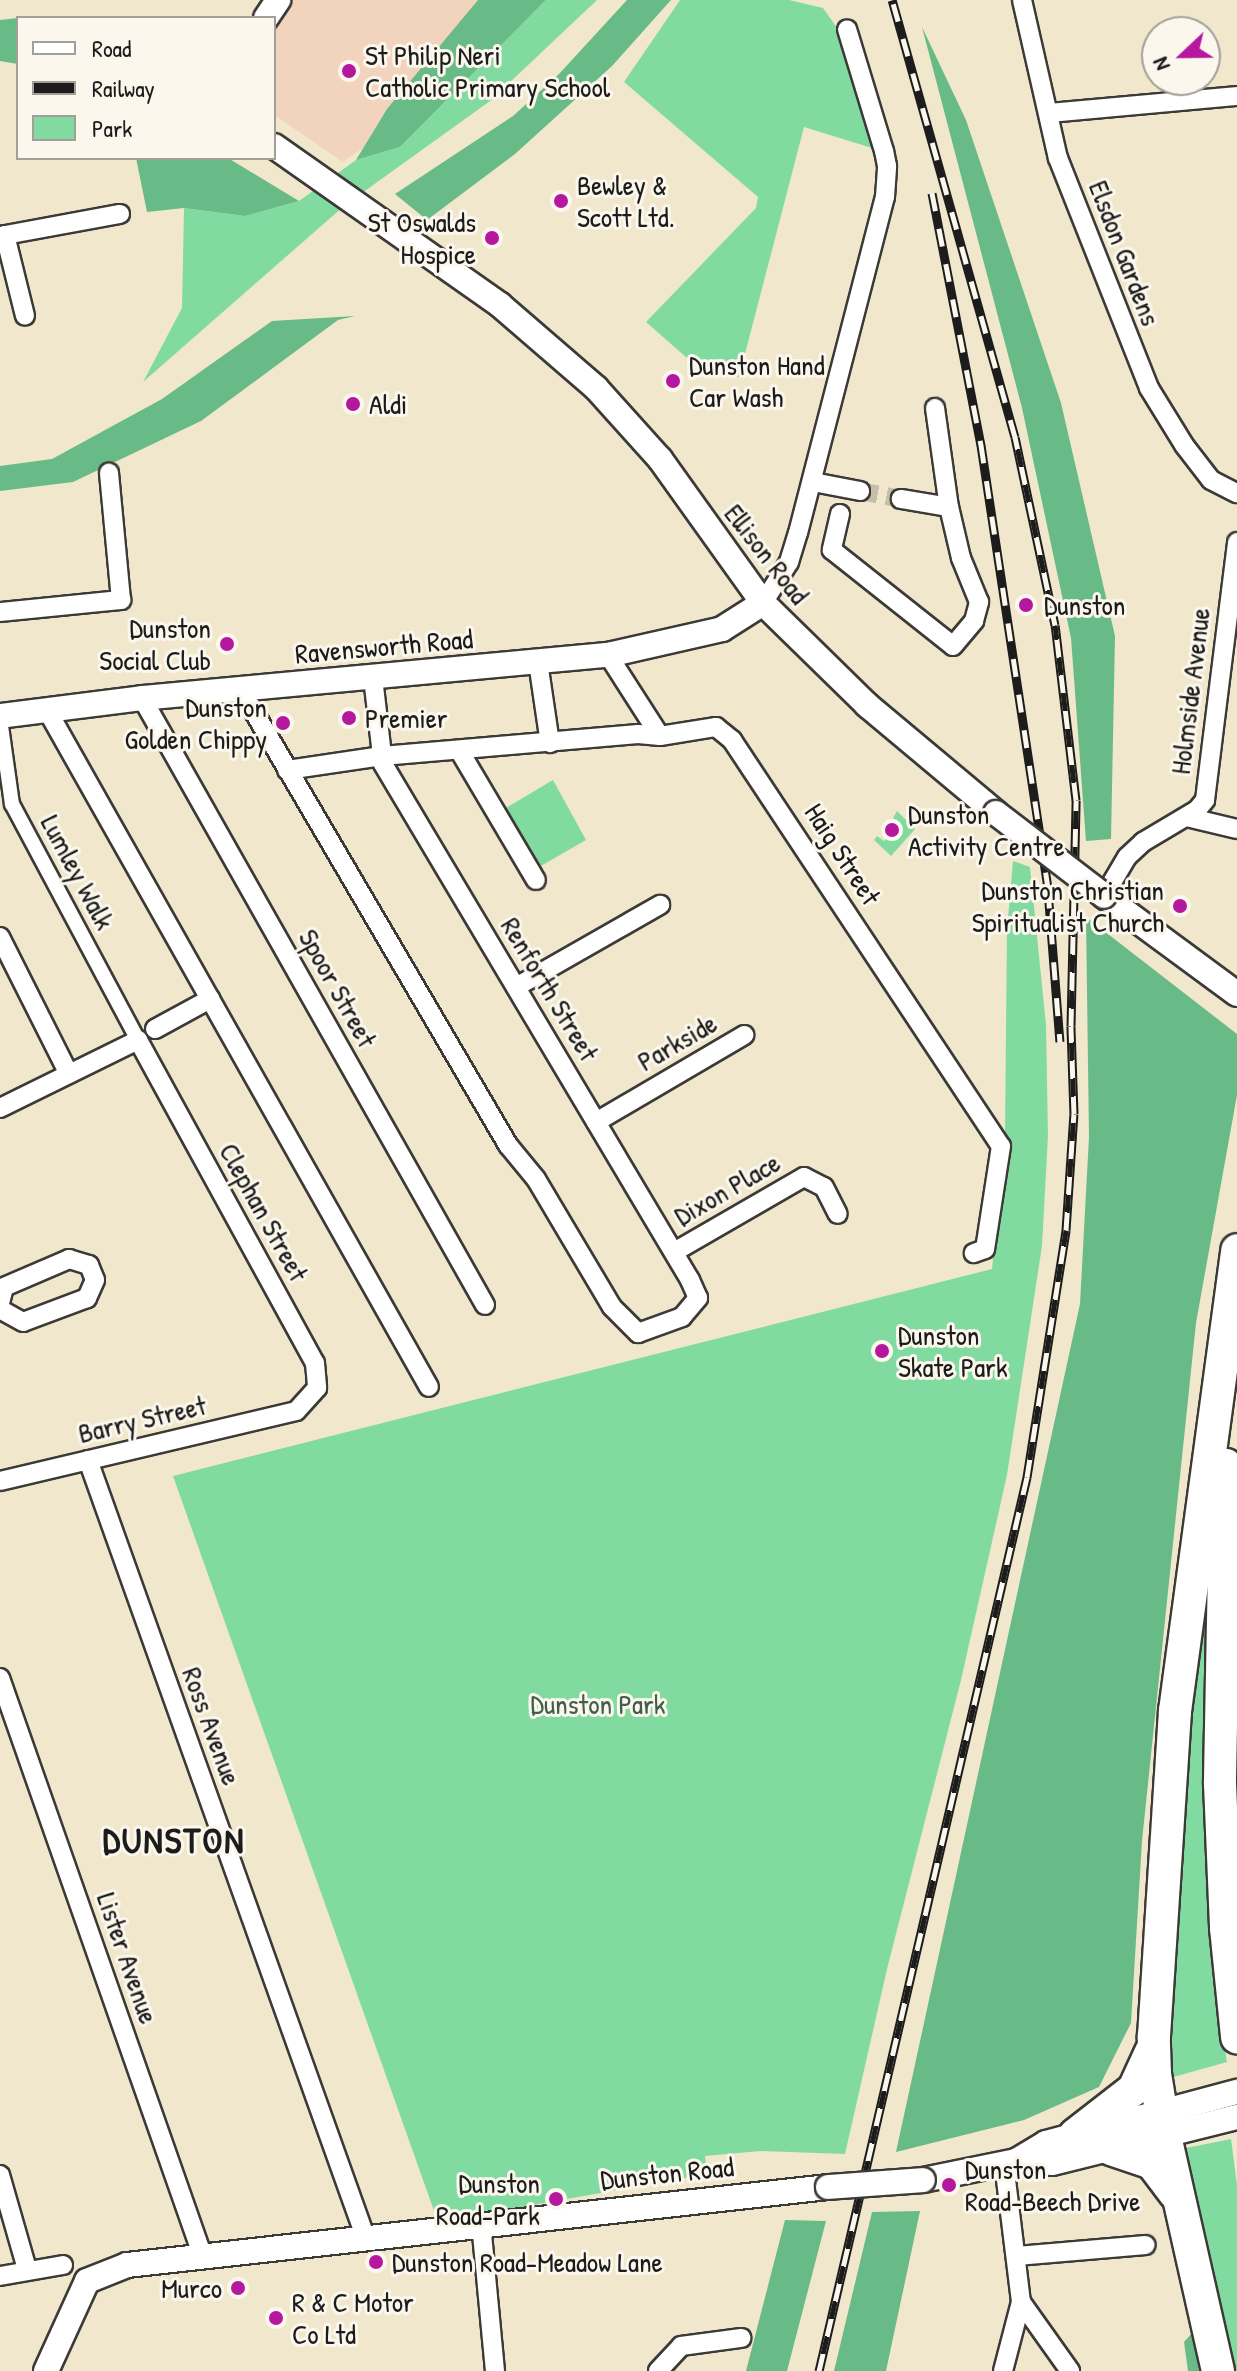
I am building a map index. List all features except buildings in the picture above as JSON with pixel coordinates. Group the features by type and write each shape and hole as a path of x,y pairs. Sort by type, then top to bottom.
{"highway":[{"path":"1218,2371 1163,2123 1155,2074 1154,2036 1175,1711 1237,1250"},
{"path":"1237,1300 1227,1438 1220,1784 1226,1928 1237,2037"},
{"path":"1075,2135 1134,2089 1145,2070 1154,2036"},
{"path":"1111,2149 1135,2154 1152,2163 1181,2203"}],"street":[{"name":"Elsdon Gardens","path":"1022,0 1058,158 1149,388 1184,445 1211,480 1237,493"},
{"path":"763,603 789,562 813,482 887,181 884,151 847,29"},
{"path":"1050,113 1237,96"},
{"name":"Ellison Road","path":"276,147 500,305 596,388 660,459 763,603 867,705 996,813 1232,991"},
{"path":"25,316 3,235 120,214"},
{"path":"840,514 832,550 953,646 974,621 979,602 961,558 949,507 935,408"},
{"path":"0,612 121,600 109,473"},
{"path":"813,482 860,491"},
{"path":"901,499 949,507"},
{"name":"Holmside Avenue","path":"1104,896 1127,857 1161,830 1187,817 1205,800 1237,542"},
{"name":"Ravensworth Road","path":"0,718 142,698 608,655 722,629 763,603"},
{"path":"608,655 660,736"},
{"path":"538,662 549,738"},
{"name":"Renforth Street","path":"287,770 508,1145 536,1179 612,1307 638,1333 682,1317 698,1298 674,1252 383,764 373,678"},
{"path":"240,688 287,770"},
{"name":"Spoor Street","path":"142,698 485,1305"},
{"path":"47,710 429,1387"},
{"name":"Lumley Walk","path":"0,718 12,804 138,1040"},
{"name":"Haig Street","path":"287,770 549,738 660,736 716,727 732,740 1001,1146 985,1249 974,1253"},
{"path":"459,750 536,880"},
{"path":"1187,817 1237,829"},
{"path":"516,987 660,905"},
{"path":"0,937 8,971 69,1074"},
{"path":"155,1029 210,999"},
{"name":"Parkside","path":"596,1122 744,1035"},
{"path":"0,1108 138,1040"},
{"name":"Clephan Street","path":"138,1040 315,1363 317,1388 296,1411"},
{"name":"Dixon Place","path":"674,1252 804,1177 824,1187 838,1214"},
{"path":"0,1303 4,1287 69,1259 89,1265 95,1280 87,1298 23,1322 0,1309"},
{"name":"Barry Street","path":"0,1481 296,1411"},
{"name":"Ross Avenue","path":"88,1460 365,2236"},
{"name":"Lister Avenue","path":"0,1678 203,2257"},
{"path":"1163,2123 1205,2113 1237,2092"},
{"path":"1205,2113 1237,2117"},
{"name":"Dunston Road","path":"46,2371 87,2281 127,2265 481,2223 923,2180 1010,2162 1052,2163 1111,2149 1163,2123"},
{"name":"Dunston Road","path":"1010,2162 1046,2143 1075,2135 1163,2123"},
{"path":"1003,2371 1021,2302 1010,2162"},
{"path":"0,2175 27,2269"},
{"path":"481,2223 495,2371"},
{"path":"1017,2256 1146,2245"},
{"path":"0,2276 63,2265"},
{"path":"1021,2302 1070,2371"},
{"path":"658,2371 681,2346 741,2338"}],"shaded area":[{"name":"St Philip Neri Catholic Primary School","path":"294,0 478,0 370,143 343,162 276,116 276,24"}],"green space":[{"path":"478,0 546,0 400,147 356,160 387,109"},
{"path":"546,0 597,0 490,101 344,206 143,382 182,308 184,208 245,216 299,201 356,160 400,147"},
{"path":"627,0 671,0 612,66 515,154 427,220 395,194 513,116 559,74"},
{"path":"680,0 789,0 823,8 840,32 872,148 804,127 739,377 703,372 646,322 756,208 758,197 624,82"},
{"path":"16,18 16,64 0,61 0,20"},
{"path":"922,27 966,120 1061,403 1115,636 1111,839 1086,841 1071,638 1022,408"},
{"path":"136,160 231,160 299,201 245,216 184,208 147,212"},
{"path":"355,316 338,320 201,421 73,482 0,491 0,466 52,459 162,399 272,321"},
{"path":"553,780 586,840 539,867 506,808"},
{"path":"897,811 915,829 891,856 874,840 877,836 884,841 900,824 893,818"},
{"name":"Dunston Park","path":"1013,861 1030,867 1046,1025 1048,1136 1042,1246 1007,1475 961,1680 887,1969 845,2154 760,2151 705,2156 707,2174 438,2222 173,1476 992,1269 1005,1134 1007,929"},
{"path":"1086,917 1237,1034 1237,1095 1196,1323 1142,1841 1131,2023 1099,2087 1024,2120 896,2152 1080,1304 1089,1137"},
{"path":"1212,1578 1217,1996 1227,2062 1170,2078 1168,1998 1200,1581"},
{"path":"1231,2139 1237,2185 1237,2371 1227,2371 1181,2149"},
{"path":"920,2211 886,2371 834,2371 872,2212"},
{"path":"785,2220 826,2221 787,2371 746,2371"},
{"path":"1192,2333 1199,2371 1188,2371 1184,2342"}],"tunnel":[{"path":"860,491 901,499"}],"railway":[{"path":"819,2371 1027,1477 1066,1230 1074,1114 1071,1026 1076,800 1055,625 1015,437 892,0"},
{"path":"932,193 981,445 1048,890 1060,1042"}],"place":[{"name":"St Philip Neri Catholic Primary School","path":"349,71"},
{"name":"Bewley & Scott Ltd.","path":"561,201"},
{"name":"St Oswalds Hospice","path":"492,238"},
{"name":"Dunston Hand Car Wash","path":"673,381"},
{"name":"Aldi","path":"353,404"},
{"name":"Dunston","path":"1026,605"},
{"name":"Dunston Social Club","path":"227,644"},
{"name":"Premier","path":"349,718"},
{"name":"Dunston Golden Chippy","path":"283,723"},
{"name":"Dunston Activity Centre","path":"892,830"},
{"name":"Dunston Christian Spiritualist Church","path":"1180,906"},
{"name":"Dunston Skate Park","path":"882,1351"},
{"name":"Dunston Road-Beech Drive","path":"949,2185"},
{"name":"Dunston Road-Park","path":"556,2199"},
{"name":"Dunston Road-Meadow Lane","path":"376,2262"},
{"name":"Murco","path":"238,2288"},
{"name":"R & C Motor Co Ltd","path":"276,2318"}],"district":[{"name":"DUNSTON","path":"174,1840"}]}
